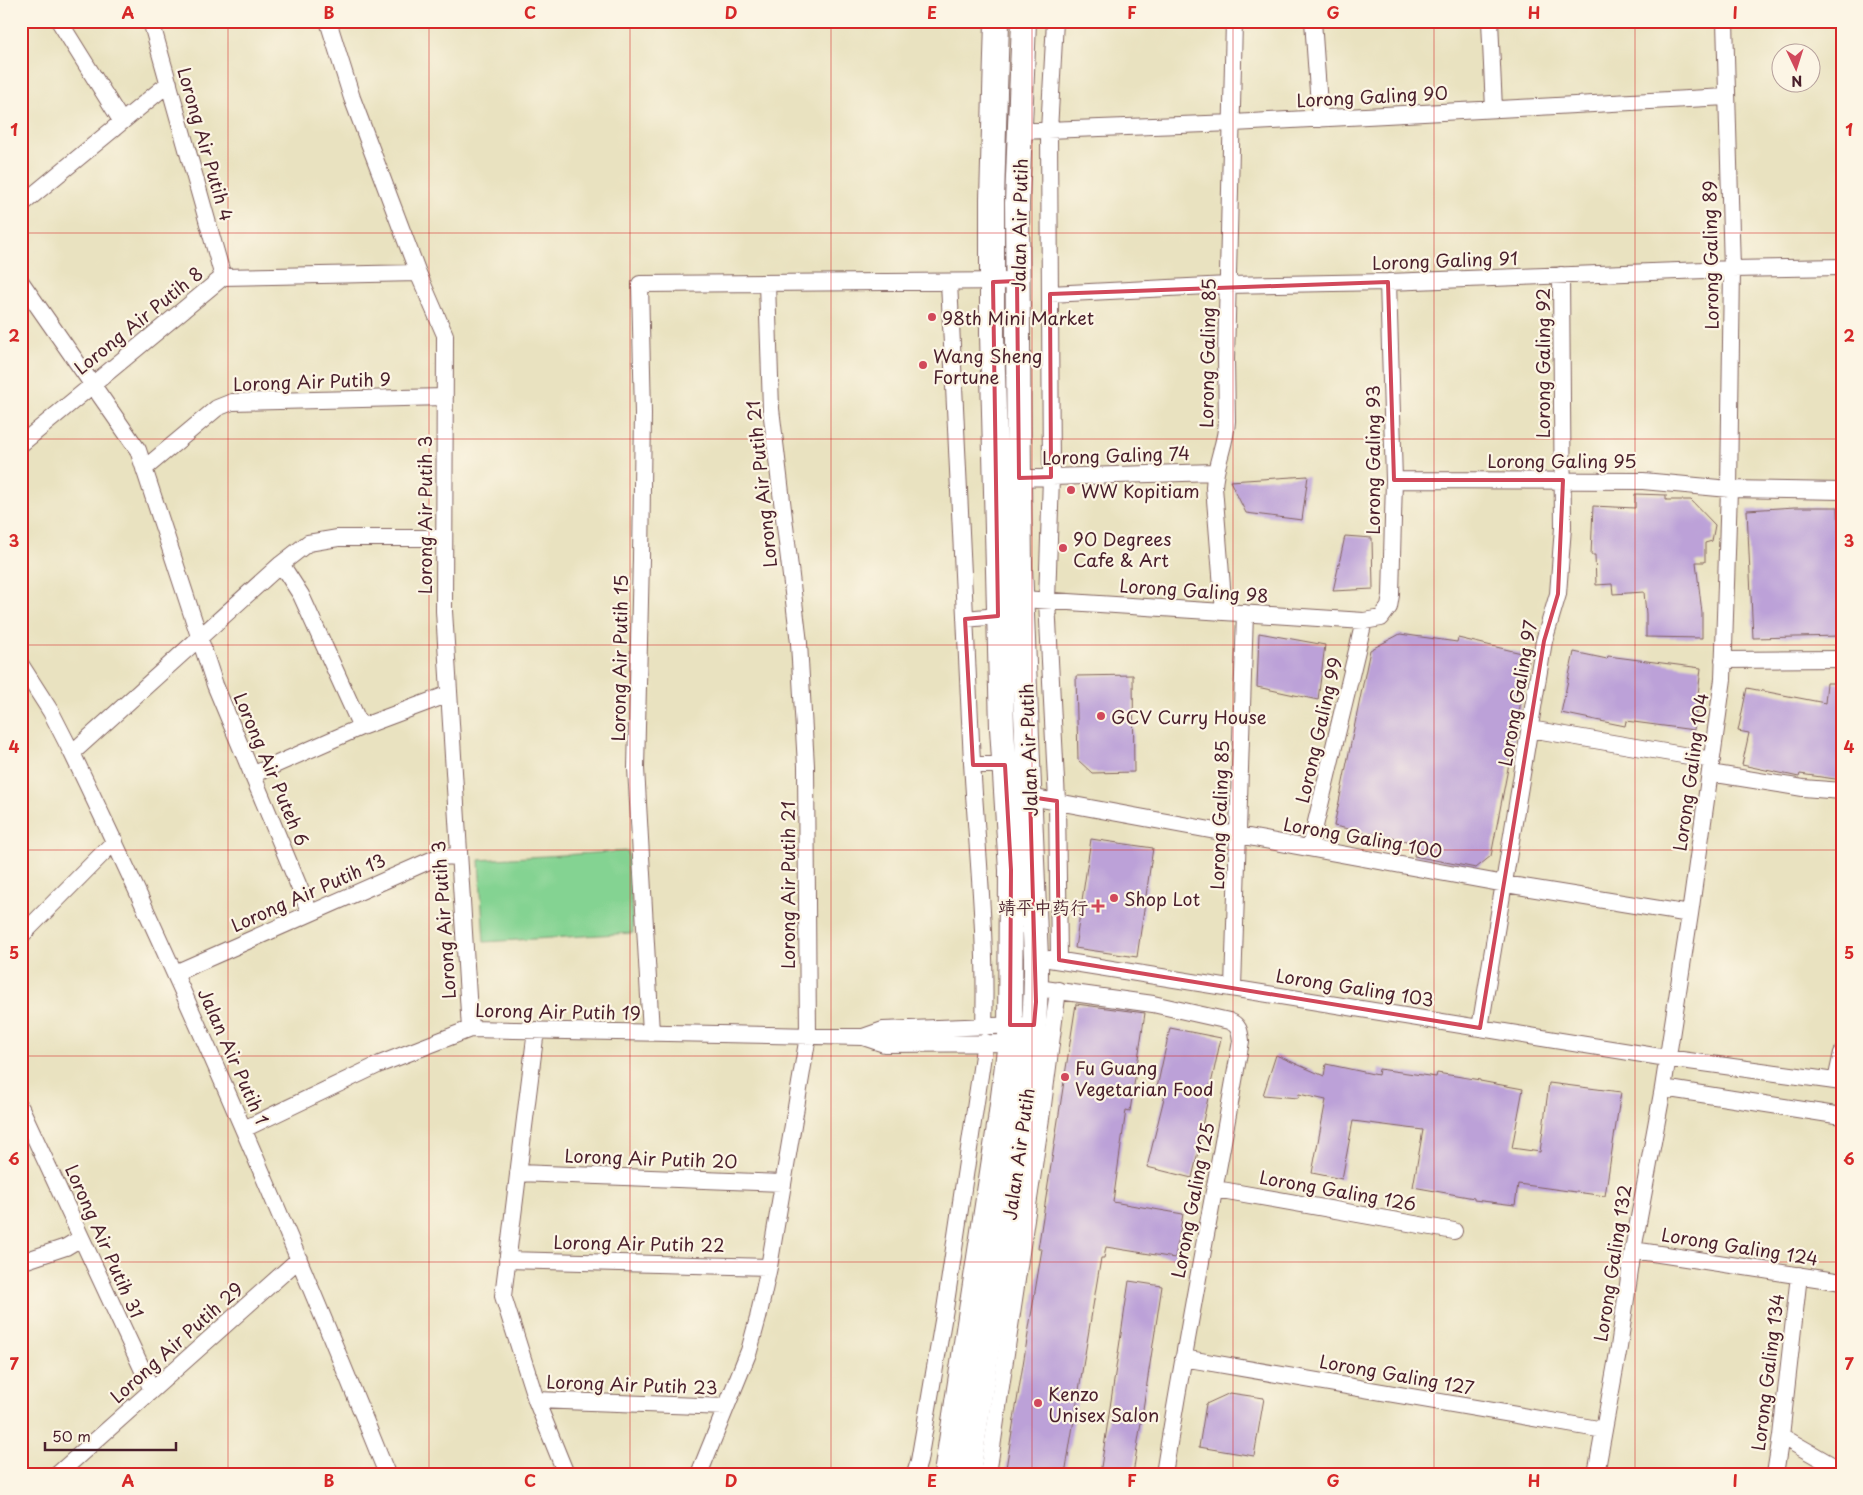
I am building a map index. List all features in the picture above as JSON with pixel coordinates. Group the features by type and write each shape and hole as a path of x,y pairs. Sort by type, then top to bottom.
{"street":[{"path":"59,21 122,122"},
{"name":"Lorong Air Putih 4","path":"151,21 223,277"},
{"name":"Lorong Air Putih 3","path":"328,21 352,98 418,273 445,336 444,611 470,1029"},
{"name":"Jalan Air Putih","path":"968,1474 1012,1204 1021,1034 998,616 992,334 992,199 997,21"},
{"name":"Jalan Air Putih","path":"946,1474 1000,1120 1021,1034 1048,989 1048,959 1030,797 1019,478 1017,203 1024,21"},
{"path":"1048,959 1057,801 1047,601 1051,477 1049,131 1055,21"},
{"name":"Lorong Galing 85","path":"1224,612 1214,505 1215,472 1227,431 1226,359 1234,21"},
{"path":"1313,21 1320,119"},
{"path":"1490,21 1494,109"},
{"name":"Lorong Galing 89","path":"1726,21 1726,97 1732,269 1729,489"},
{"path":"21,205 169,83"},
{"name":"Lorong Galing 90","path":"1020,131 1320,119 1726,97"},
{"name":"Lorong Galing 91","path":"1050,294 1228,285 1388,282 1732,269 1842,267"},
{"name":"Lorong Air Putih 8","path":"21,444 223,277 418,273"},
{"name":"Lorong Galing 92","path":"1561,275 1563,480"},
{"name":"Lorong Air Puteh 6","path":"21,282 138,450 215,685 310,913"},
{"path":"915,1474 919,1461 945,1309 985,1034 982,925 949,282"},
{"path":"767,283 1018,282"},
{"name":"Lorong Galing 93","path":"1364,622 1381,618 1389,607 1394,480 1388,282"},
{"name":"Lorong Air Putih 15","path":"651,1032 636,768 642,443 640,284 767,283"},
{"name":"Lorong Air Putih 21","path":"699,1474 748,1351 758,1318 769,1267 808,1036 806,757 799,643 771,409 767,283"},
{"name":"Lorong Air Putih 9","path":"144,469 217,408 232,402 444,398"},
{"name":"Lorong Galing 74","path":"1019,478 1215,472"},
{"name":"Lorong Galing 95","path":"1394,480 1643,481 1729,489 1842,491"},
{"name":"Lorong Galing 97","path":"1480,1028 1544,641 1558,594 1563,527 1563,480"},
{"name":"Lorong Galing 104","path":"1667,1058 1690,914 1723,679 1729,489"},
{"path":"72,753 280,564 308,543 338,538 444,538"},
{"path":"280,564 300,595 361,727"},
{"name":"Lorong Galing 98","path":"1022,599 1364,622"},
{"name":"Lorong Galing 85","path":"1232,987 1245,613"},
{"path":"965,619 998,616"},
{"name":"Lorong Galing 99","path":"1310,847 1364,622"},
{"path":"1723,660 1842,659"},
{"name":"Jalan Air Putih 1","path":"21,665 51,712 72,753 115,841 175,973 244,1129 388,1474"},
{"path":"1025,670 1050,668"},
{"path":"252,775 361,727 449,694"},
{"path":"1530,729 1711,766 1803,788 1842,791"},
{"path":"973,765 1005,765"},
{"name":"Lorong Galing 100","path":"1030,797 1505,884 1690,914"},
{"path":"21,936 115,841"},
{"name":"Lorong Air Putih 13","path":"175,973 438,857 459,856"},
{"name":"Lorong Galing 103","path":"1048,959 1667,1058 1839,1082"},
{"path":"988,1474 1044,1105 1048,989"},
{"name":"Lorong Galing 125","path":"1048,989 1153,1004 1229,1020 1238,1028 1241,1041 1216,1189 1183,1358 1164,1474"},
{"name":"Lorong Air Putih 19","path":"244,1129 380,1064 470,1029 863,1037 884,1044 985,1034 1021,1034"},
{"path":"536,1030 503,1296 536,1400 566,1474"},
{"path":"1839,1082 1842,1053"},
{"name":"Lorong Galing 132","path":"1596,1474 1667,1058"},
{"path":"1663,1088 1842,1116"},
{"name":"Lorong Air Putih 31","path":"21,1108 152,1390"},
{"name":"Lorong Air Putih 20","path":"518,1173 782,1183"},
{"name":"Lorong Galing 126","path":"1216,1189 1454,1231"},
{"path":"21,1262 66,1247 81,1238"},
{"name":"Lorong Galing 124","path":"1633,1250 1842,1282"},
{"name":"Lorong Air Putih 29","path":"58,1474 299,1259"},
{"name":"Lorong Air Putih 22","path":"508,1260 769,1267"},
{"name":"Lorong Galing 134","path":"1775,1474 1799,1276"},
{"path":"945,1309 972,1309"},
{"name":"Lorong Galing 127","path":"1183,1358 1604,1430"},
{"name":"Lorong Air Putih 23","path":"536,1400 726,1407"},
{"path":"1781,1436 1842,1471"}],"highlighted area":[{"path":"1017,281 1019,478 1051,477 1050,294 1388,282 1394,480 1563,480 1558,594 1544,641 1480,1028 1059,960 1057,801 1030,797 1036,1002 1034,1025 1010,1025 1011,870 1005,765 973,765 965,619 998,616 993,282"}],"green space":[{"path":"628,851 633,933 484,942 479,860"}],"building":[{"path":"1308,476 1302,520 1246,513 1230,481"},
{"path":"1635,494 1666,495 1666,500 1691,500 1715,525 1712,541 1705,543 1705,562 1696,562 1702,613 1702,638 1646,637 1644,592 1613,594 1612,584 1596,585 1595,555 1591,555 1593,506 1635,508"},
{"path":"1838,507 1840,636 1753,638 1747,510"},
{"path":"1345,536 1372,538 1373,589 1333,591"},
{"path":"1259,633 1325,645 1318,700 1257,687"},
{"path":"1400,634 1457,642 1458,638 1530,655 1491,856 1476,868 1414,856 1416,843 1334,826 1370,650"},
{"path":"1574,652 1607,659 1608,656 1701,668 1694,730 1626,721 1625,726 1561,713"},
{"path":"1133,675 1134,772 1092,773 1078,760 1076,676"},
{"path":"1827,683 1842,683 1842,780 1800,774 1799,777 1742,765 1749,733 1738,731 1747,688 1825,703"},
{"name":"Shop Lot","path":"1091,839 1153,848 1137,957 1075,948"},
{"path":"1076,1004 1145,1013 1130,1111 1126,1110 1113,1202 1183,1214 1175,1258 1106,1247 1104,1258 1101,1258 1065,1474 1005,1474 1042,1249 1038,1249"},
{"path":"1170,1028 1221,1038 1192,1178 1147,1167 1165,1094 1156,1092"},
{"path":"1276,1055 1324,1076 1326,1064 1378,1075 1379,1069 1436,1077 1437,1073 1523,1089 1512,1148 1540,1152 1549,1083 1621,1092 1605,1196 1518,1184 1515,1205 1474,1200 1474,1198 1413,1187 1423,1130 1353,1121 1342,1179 1312,1173 1326,1100 1299,1094 1298,1098 1263,1095"},
{"path":"1129,1281 1162,1286 1133,1474 1100,1474"},
{"path":"1230,1393 1264,1398 1254,1456 1199,1447 1206,1404"}],"place":[{"name":"98th Mini Market","path":"932,317"},
{"name":"Wang Sheng Fortune","path":"923,365"},
{"name":"WW Kopitiam","path":"1071,490"},
{"name":"90 Degrees Cafe & Art","path":"1063,548"},
{"name":"GCV Curry House","path":"1101,716"},
{"name":"Shop Lot","path":"1114,898"},
{"name":"靖平中药行","path":"1098,906"},
{"name":"Fu Guang Vegetarian Food","path":"1065,1077"},
{"name":"Kenzo Unisex Salon","path":"1038,1403"}]}
